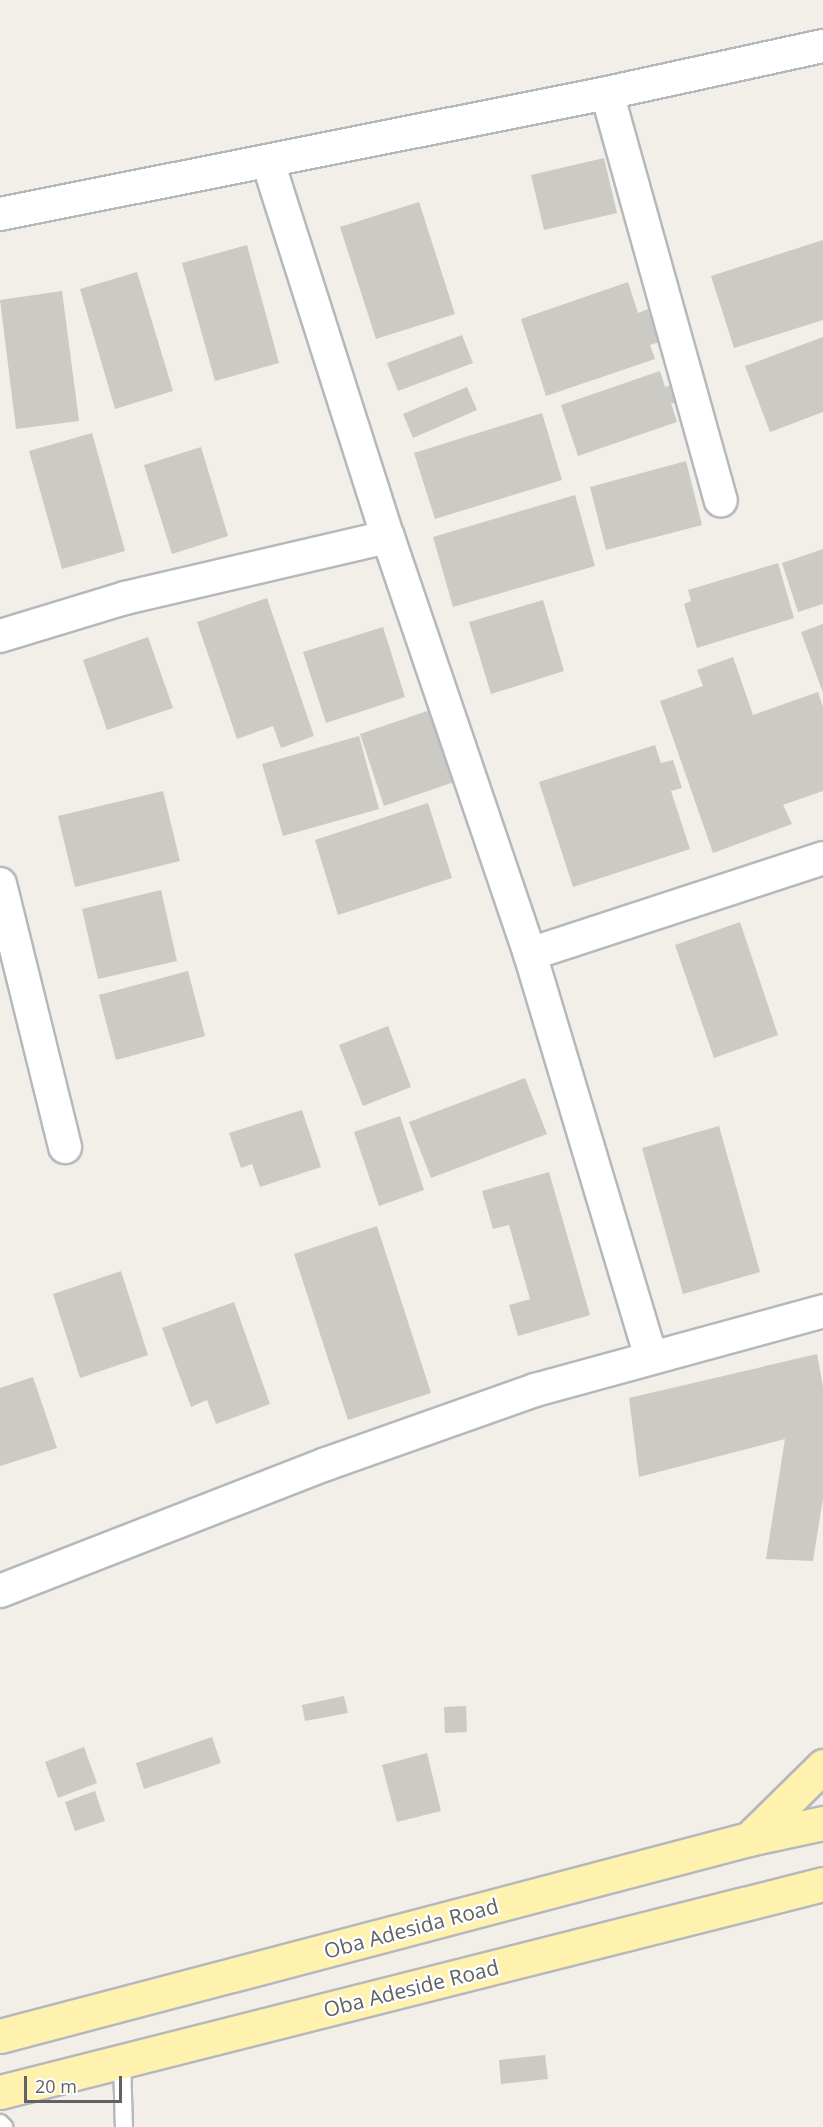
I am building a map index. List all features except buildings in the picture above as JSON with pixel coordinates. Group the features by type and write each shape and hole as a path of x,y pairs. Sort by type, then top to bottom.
{"main road":[{"path":"749,1839 823,1766"},
{"name":"Oba Adesida Road","path":"0,2036 749,1839 823,1823"},
{"name":"Oba Adeside Road","path":"0,2092 823,1884"}],"street":[{"path":"0,214 607,93 823,46"},
{"path":"607,93 721,500"},
{"path":"268,162 388,537 530,954 651,1357"},
{"path":"0,636 125,598 388,537"},
{"path":"530,954 823,858"},
{"path":"0,884 65,1147"},
{"path":"0,1591 337,1460 535,1390 823,1311"}],"lane":[{"path":"122,2061 123,2123"},
{"path":"0,2122 4,2127"}]}
